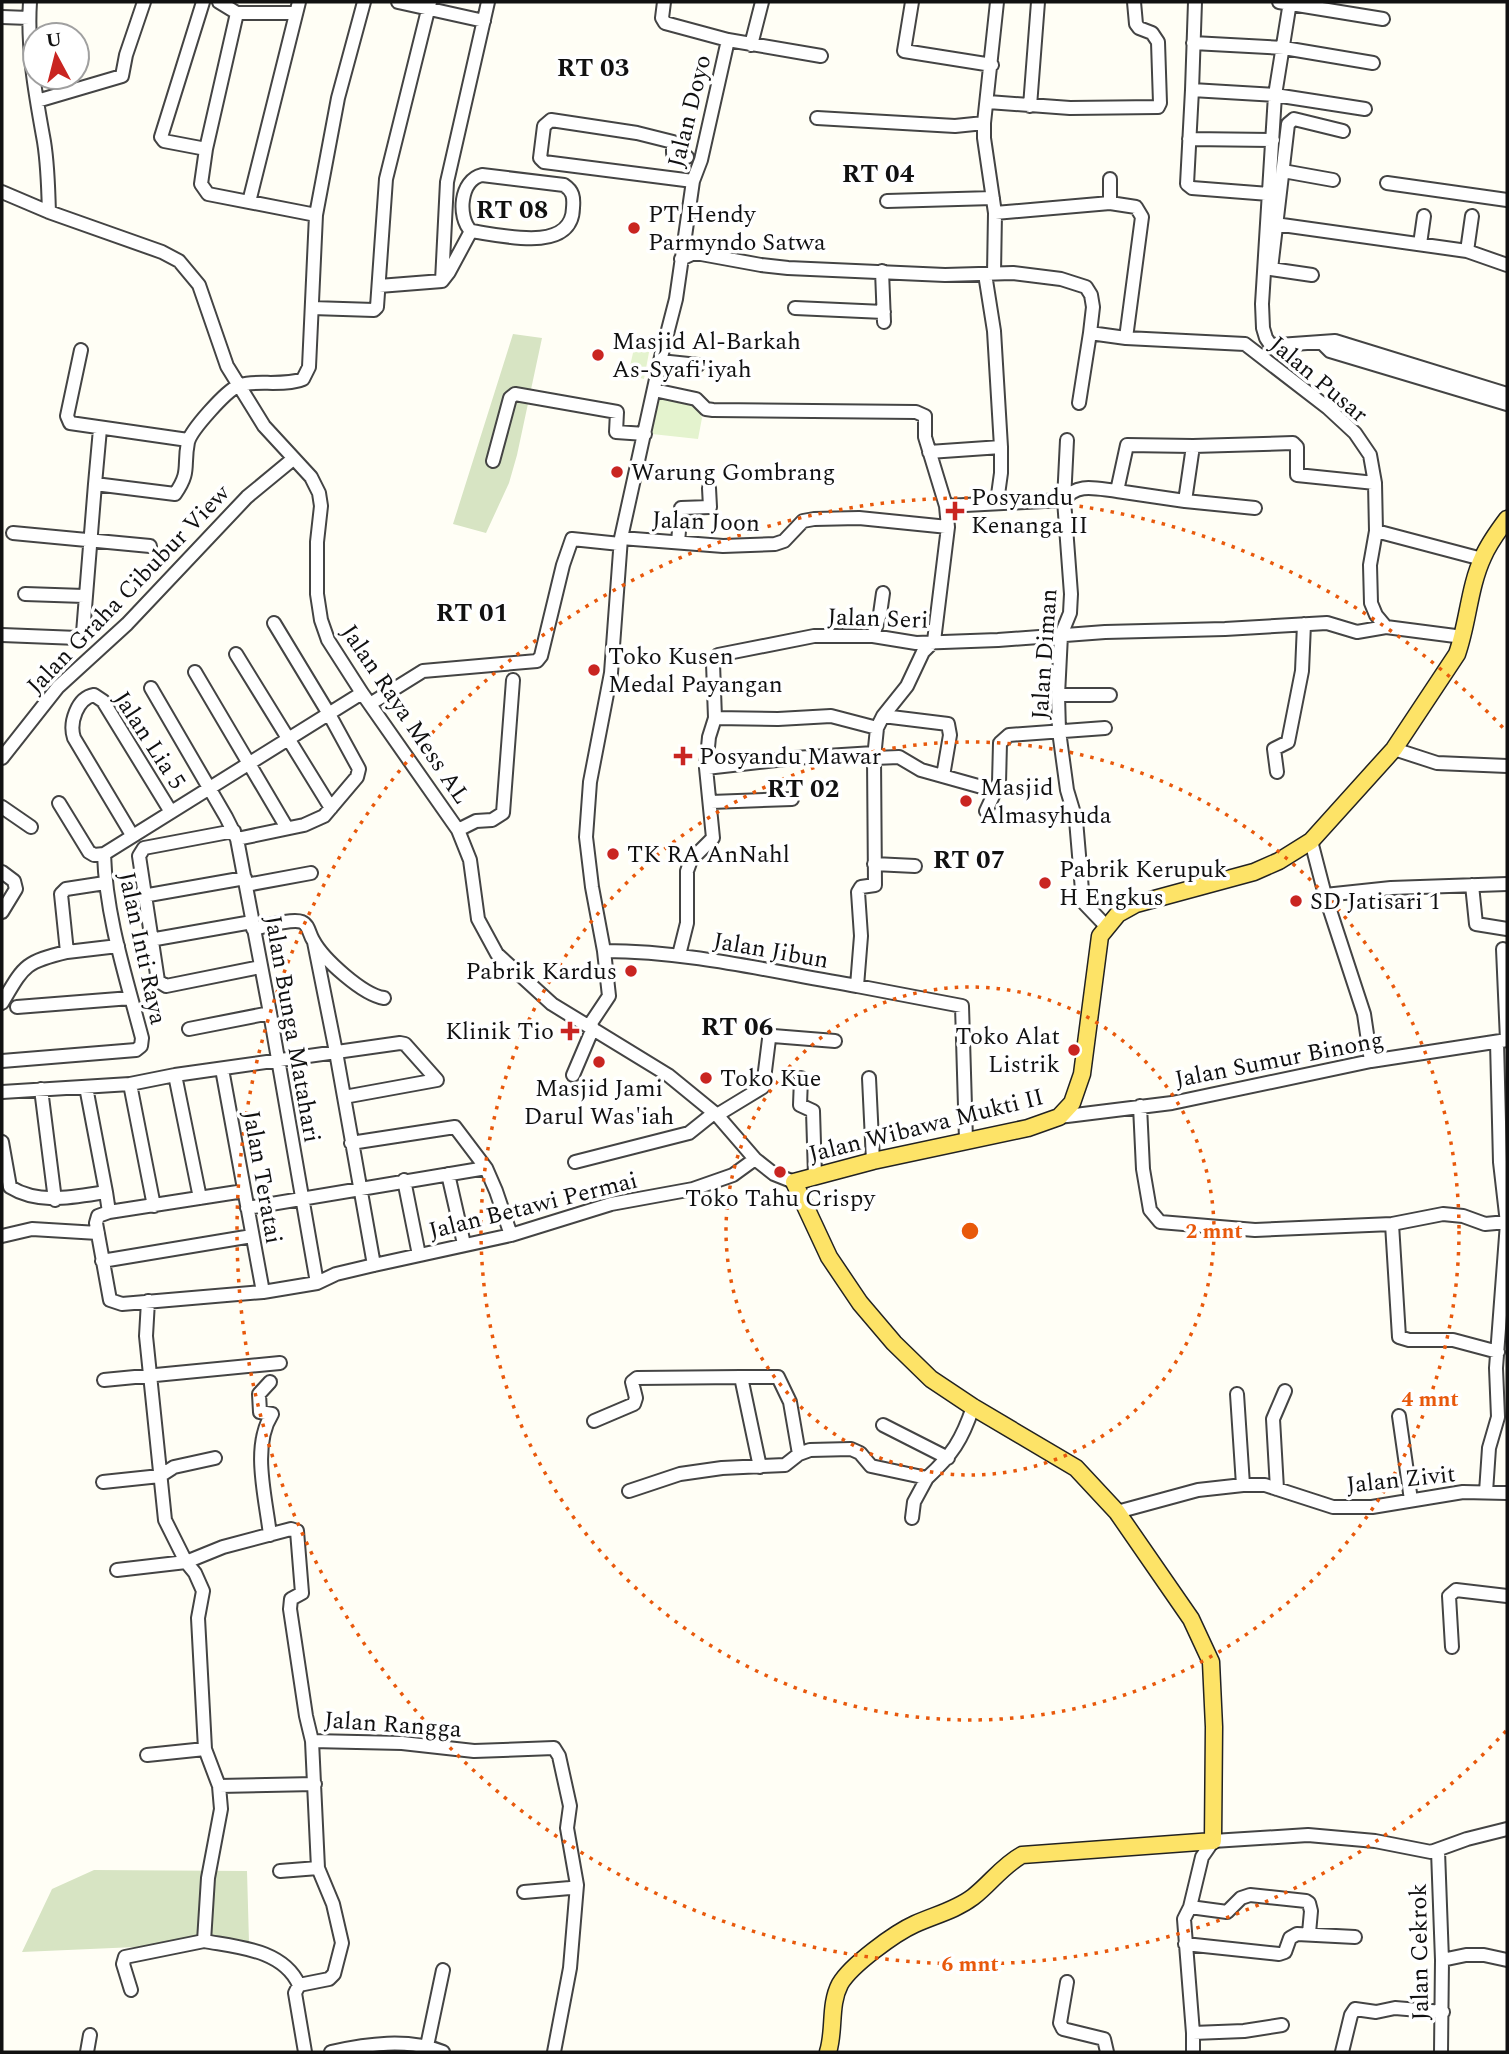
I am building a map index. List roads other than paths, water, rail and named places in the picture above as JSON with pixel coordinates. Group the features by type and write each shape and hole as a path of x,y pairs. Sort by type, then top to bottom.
{"main road":[{"path":"1107,926 1118,914 1136,904 1254,873 1311,841 1394,749 1457,654 1482,559 1507,519"},
{"name":"Jalan Wibawa Mukti II","path":"794,1182 873,1161 1043,1125 1059,1117 1072,1103 1082,1074 1100,936 1107,926"},
{"path":"794,1182 829,1257 860,1303 894,1343 931,1379 1076,1468 1117,1512 1191,1619 1211,1662 1214,1727 1213,1842 1022,1855 1006,1864 974,1896 953,1909 913,1925 864,1958 842,1980 835,1995 828,2052"}],"street":[{"path":"30,2 29,41 38,117 43,136 48,212"},
{"path":"37,101 122,76 126,55 144,2"},
{"path":"203,2 161,137 164,141 206,149"},
{"path":"219,2 237,13 297,7 249,202"},
{"path":"95,484 175,494 186,478 188,440 207,413 239,385 293,383 303,379 309,367 316,215 338,98 364,2"},
{"path":"398,2 429,5 484,21"},
{"path":"442,281 449,174 488,2"},
{"path":"664,2 662,18 666,23 728,40"},
{"path":"751,45 762,2"},
{"path":"912,2 904,51 992,65"},
{"path":"997,2 985,123 995,213 989,274 1001,447 997,502"},
{"path":"1030,106 1038,2"},
{"path":"988,102 1070,108 1159,105 1158,42 1152,33 1136,24 1134,2"},
{"path":"1195,2 1187,184 1192,188 1269,194"},
{"path":"1383,19 1286,2 1284,48 1275,95 1261,316 1266,338 1270,344 1279,345 1322,342 1330,351 1347,350 1449,382 1507,404"},
{"path":"312,308 374,310 377,307 386,178 429,5"},
{"path":"237,13 206,149 201,177 203,190 208,194 316,215"},
{"path":"2,17 29,18"},
{"name":"Jalan Doyo","path":"573,1074 591,1027 609,996 586,837 590,782 611,673 621,541 676,299 693,181 701,160 728,40 821,57"},
{"path":"1193,43 1284,48 1373,63"},
{"path":"1192,90 1275,95 1365,109"},
{"path":"817,118 955,126 985,123"},
{"path":"1312,275 1270,268 1288,124 1294,119 1343,131"},
{"path":"687,157 673,153 673,142 637,133 551,120 544,126 540,158 544,162 693,181"},
{"path":"1189,139 1273,140"},
{"path":"1283,171 1333,180"},
{"path":"481,175 555,183 570,189 574,197 570,224 550,237 527,238 471,231 465,225 463,214 466,185 481,175"},
{"path":"1110,179 1111,203"},
{"path":"1387,183 1507,200"},
{"name":"Jalan Raya Mess AL","path":"2,192 48,212 162,252 179,261 199,285 227,366 264,426 311,477 319,493 321,506 317,542 317,594 321,620 328,640 458,830 470,860 478,919 497,954 552,1004 668,1075 716,1114 755,1159 774,1174 794,1182"},
{"path":"887,201 993,198"},
{"path":"995,213 1111,203 1136,207 1142,217 1126,338"},
{"path":"1420,244 1424,216"},
{"path":"1466,251 1472,216"},
{"path":"1275,224 1466,251 1507,265"},
{"path":"442,281 471,231"},
{"path":"681,259 692,254 701,254 761,265 989,274 1061,279 1086,287 1093,307 1079,403"},
{"path":"795,308 884,317 883,271"},
{"path":"379,286 442,281"},
{"name":"Jalan Pusar","path":"1090,333 1126,338 1245,344 1328,408 1355,433 1370,455 1375,483 1376,531 1370,565 1371,603 1376,615 1386,627"},
{"path":"80,350 67,416 70,423 188,440"},
{"path":"660,361 698,365"},
{"path":"1449,382 1507,394"},
{"path":"654,390 696,399 706,408 713,410 916,412 925,416 925,437 946,506 948,527 934,641 923,652 907,686 880,722"},
{"path":"493,461 510,398 515,394 616,412 619,414 616,432 646,435"},
{"path":"2,635 78,638 83,633 100,429"},
{"name":"Jalan Diman","path":"1067,440 1064,500 1071,594 1070,613 1061,635 1059,731 1067,790 1076,820 1083,902 1107,926"},
{"path":"1117,491 1127,445 1293,443 1297,447 1297,475 1375,483"},
{"path":"1185,501 1193,446"},
{"path":"929,452 1001,447"},
{"name":"Jalan Graha Cibubur View","path":"2,758 58,687 127,624 247,497 293,459"},
{"path":"946,506 1064,500 1069,493 1081,487 1255,508"},
{"path":"678,542 681,508 710,507 709,488"},
{"name":"Jalan Joon","path":"366,698 424,671 537,661 541,656 572,539 723,546 775,544 784,541 803,521 814,519 859,518 948,527"},
{"path":"1376,531 1482,559"},
{"path":"13,533 150,546"},
{"path":"873,636 883,593"},
{"path":"25,594 85,596"},
{"path":"260,967 163,985 158,981 138,856 142,849 304,825 324,816 357,777 359,769 274,623"},
{"name":"Jalan Seri","path":"679,955 687,923 687,871 691,860 713,838 706,768 709,737 715,718 713,663 718,655 814,636 873,636 916,643 1327,623 1357,632 1386,627"},
{"path":"1277,772 1274,749 1288,741 1302,671 1304,624"},
{"path":"1386,627 1463,637"},
{"path":"236,654 331,808"},
{"path":"195,672 287,828"},
{"path":"458,830 476,821 492,820 503,813 513,680"},
{"name":"Jalan Bunga Matahari","path":"151,688 235,835 246,881 317,1283"},
{"path":"1058,695 1110,695"},
{"name":"Jalan Lia 5","path":"132,835 74,738 72,730 76,711 87,696 98,696 172,812"},
{"name":"Jalan Inti Raya","path":"2,1061 141,1046 142,1038 105,883 104,854 329,715 366,698"},
{"path":"715,718 831,716 880,722 948,724 950,735 943,776"},
{"name":"Jalan Jibun","path":"857,986 861,936 858,892 861,887 875,885 874,756 880,722"},
{"path":"986,811 999,783 1000,743 1009,735 1105,728"},
{"path":"1394,749 1437,763 1507,766"},
{"path":"706,768 794,758 899,757 921,770 996,791"},
{"path":"711,802 792,799"},
{"path":"59,803 89,852 93,855 104,854"},
{"path":"2,807 31,827"},
{"path":"1311,841 1325,895 1364,1014 1371,1061"},
{"path":"874,864 915,866"},
{"path":"2,872 14,881 16,889 2,912"},
{"path":"143,896 311,873"},
{"path":"67,952 61,894 66,890 105,883"},
{"path":"1325,895 1391,888 1507,884"},
{"path":"1472,885 1476,924 1507,929"},
{"path":"150,940 297,921 307,926 314,942 336,1052 374,1265"},
{"path":"314,942 355,985 370,995 384,998"},
{"path":"2,1003 19,974 35,960 67,952 118,946"},
{"path":"1486,1492 1489,1448 1498,1418 1496,1368 1501,1355 1507,1222 1500,1162 1504,1041 1503,949"},
{"path":"604,951 631,950 679,955"},
{"name":"Jalan Jibun","path":"679,955 962,1006 966,1140"},
{"path":"17,1007 131,998"},
{"path":"189,1029 270,1013"},
{"path":"575,1162 689,1133 763,1087 769,1039 773,1035 835,1041"},
{"name":"Jalan Sumur Binong","path":"1059,1117 1171,1102 1371,1061 1504,1041"},
{"path":"2,1092 130,1084 175,1075 405,1044 437,1080 344,1097"},
{"name":"Jalan Teratai","path":"222,1069 263,1292"},
{"path":"175,1075 200,1198"},
{"path":"801,1077 800,1105 813,1111 815,1176"},
{"path":"869,1078 873,1161"},
{"path":"130,1084 154,1206"},
{"path":"86,1087 109,1212"},
{"path":"41,1089 55,1200"},
{"path":"1140,1106 1143,1169 1150,1210 1160,1222 1255,1230 1392,1224 1443,1214 1463,1216 1485,1224 1507,1222"},
{"path":"351,1143 455,1127 486,1168 511,1235"},
{"path":"2,1142 10,1187 20,1194 55,1200 106,1192"},
{"name":"Jalan Betawi Permai","path":"102,1261 108,1297 115,1303 263,1292 317,1283 336,1274 511,1235 611,1204 693,1189 733,1175 755,1159"},
{"path":"247,1208 486,1168"},
{"path":"448,1174 464,1244"},
{"path":"404,1180 419,1255"},
{"path":"244,1191 102,1213 96,1219 102,1261 252,1236"},
{"path":"1392,1224 1399,1337 1409,1340 1453,1340 1501,1355"},
{"path":"2,1236 32,1229 98,1233"},
{"path":"148,1301 146,1336 165,1520 203,1591 198,1618 205,1749 219,1786 221,1809 208,1878 204,1941"},
{"path":"104,1380 280,1363"},
{"path":"741,1377 760,1467"},
{"path":"594,1421 634,1404 636,1398 632,1382 637,1378 778,1377 789,1402 799,1454"},
{"path":"270,1382 259,1394 260,1412 271,1414 264,1426 262,1463 270,1535"},
{"path":"1277,1489 1273,1419 1285,1391"},
{"path":"1237,1394 1242,1485"},
{"path":"912,1518 914,1502 927,1478 948,1458 963,1437 973,1407"},
{"path":"1399,1416 1411,1500"},
{"path":"883,1425 948,1458"},
{"path":"629,1491 680,1474 722,1468 785,1465 799,1454 810,1450 851,1449 860,1453 872,1466 927,1478"},
{"path":"103,1482 160,1476 174,1467 215,1458"},
{"name":"Jalan Zivit","path":"1117,1512 1198,1490 1242,1485 1265,1485 1333,1507 1372,1507 1463,1492 1507,1493"},
{"name":"Jalan Rangga","path":"117,1570 186,1562 223,1547 292,1529 297,1531 302,1593 290,1599 290,1609 312,1741 402,1743 474,1751 554,1748 559,1756 570,1806 567,1828 577,1885 570,1968 554,2052"},
{"path":"1452,1647 1449,1596 1456,1590 1507,1596"},
{"path":"299,1985 329,1979 334,1974 342,1942 332,1904 318,1868 312,1741"},
{"path":"147,1755 205,1749"},
{"path":"219,1786 315,1784"},
{"path":"1193,2052 1194,2033 1184,1919 1190,1907 1202,1857 1213,1842 1308,1835 1375,1841 1431,1852 1507,1829"},
{"name":"Jalan Cekrok","path":"1438,1851 1443,2012 1441,2052"},
{"path":"280,1871 318,1868"},
{"path":"524,1892 577,1885"},
{"path":"1190,1907 1227,1912 1241,1898 1250,1895 1306,1901 1311,1911 1309,1933"},
{"path":"1185,1944 1279,1954 1285,1952 1293,1936 1309,1933 1355,1937"},
{"path":"131,1990 122,1964 125,1957 204,1941 258,1951 285,1966 299,1985"},
{"path":"1442,1960 1466,1955 1484,1955 1507,1960"},
{"path":"427,2046 443,1970"},
{"path":"1067,1982 1060,2023 1063,2029 1104,2039 1107,2052"},
{"path":"299,1985 295,1993 305,2052"},
{"path":"1342,2052 1355,2009 1376,2012 1395,2008 1443,2012"},
{"path":"1194,2033 1244,2031 1282,2025"},
{"path":"88,2052 90,2035"},
{"path":"331,2052 368,2044 427,2046 443,2052"}],"place":[{"name":"PT Hendy Parmyndo Satwa","path":"634,228"},
{"name":"Masjid Al-Barkah As-Syafi'iyah","path":"598,355"},
{"name":"Warung Gombrang","path":"617,472"},
{"name":"Posyandu Kenanga II","path":"955,511"},
{"name":"Toko Kusen Medal Payangan","path":"594,670"},
{"name":"Posyandu Mawar","path":"683,756"},
{"name":"Masjid Almasyhuda","path":"966,801"},
{"name":"TK RA AnNahl","path":"613,854"},
{"name":"Pabrik Kerupuk H Engkus","path":"1045,883"},
{"name":"SD Jatisari 1","path":"1296,901"},
{"name":"Pabrik Kardus","path":"631,971"},
{"name":"Klinik Tio","path":"570,1031"},
{"name":"Toko Alat Listrik","path":"1074,1050"},
{"name":"Masjid Jami Darul Was'iah","path":"599,1062"},
{"name":"Toko Kue","path":"706,1078"},
{"name":"Toko Tahu Crispy","path":"780,1172"}],"district":[{"name":"RT 03","path":"593,67"},
{"name":"RT 04","path":"878,173"},
{"name":"RT 08","path":"512,209"},
{"name":"RT 01","path":"472,612"},
{"name":"RT 02","path":"803,788"},
{"name":"RT 07","path":"969,859"},
{"name":"RT 06","path":"737,1026"}]}
